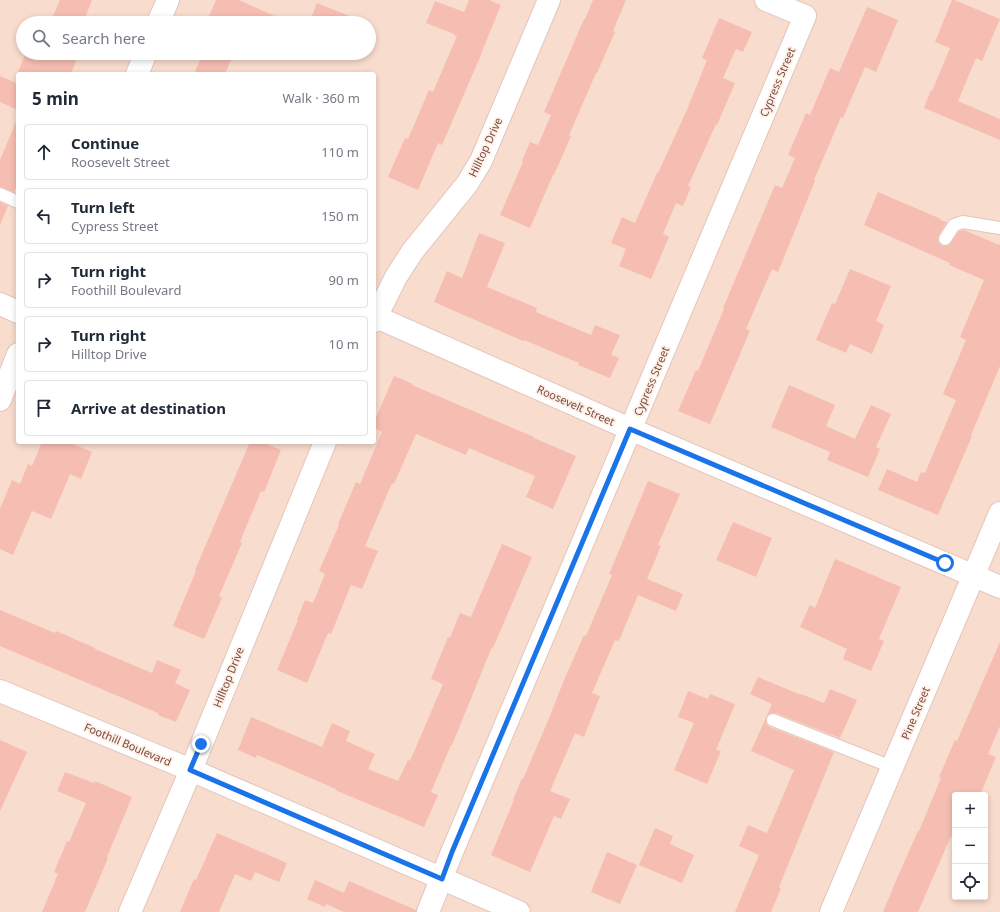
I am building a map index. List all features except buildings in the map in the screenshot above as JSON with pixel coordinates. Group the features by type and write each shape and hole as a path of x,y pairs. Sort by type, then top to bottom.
{"street":[{"path":"161,16 168,0"},
{"name":"Hilltop Drive","path":"376,316 396,277 412,252 467,184 481,161 549,0"},
{"name":"Cypress Street","path":"428,912 805,16 766,0"},
{"path":"138,72 143,60"},
{"path":"0,304 16,311"},
{"name":"Roosevelt Street","path":"376,318 630,429 1000,586"},
{"path":"0,400 16,359"},
{"name":"Hilltop Drive","path":"130,912 190,770 323,444"},
{"name":"Pine Street","path":"831,912 1000,513"},
{"name":"Foothill Boulevard","path":"0,691 190,770 519,912"}],"lane":[{"path":"0,194 16,201"},
{"path":"945,239 954,225 963,222 1000,228"},
{"path":"772,720 892,767"}],"shaded area":[{"path":"0,0 1000,0 1000,912 0,912"}],"route":[{"path":"201,744 190,770 442,879 630,429 945,563"}]}
